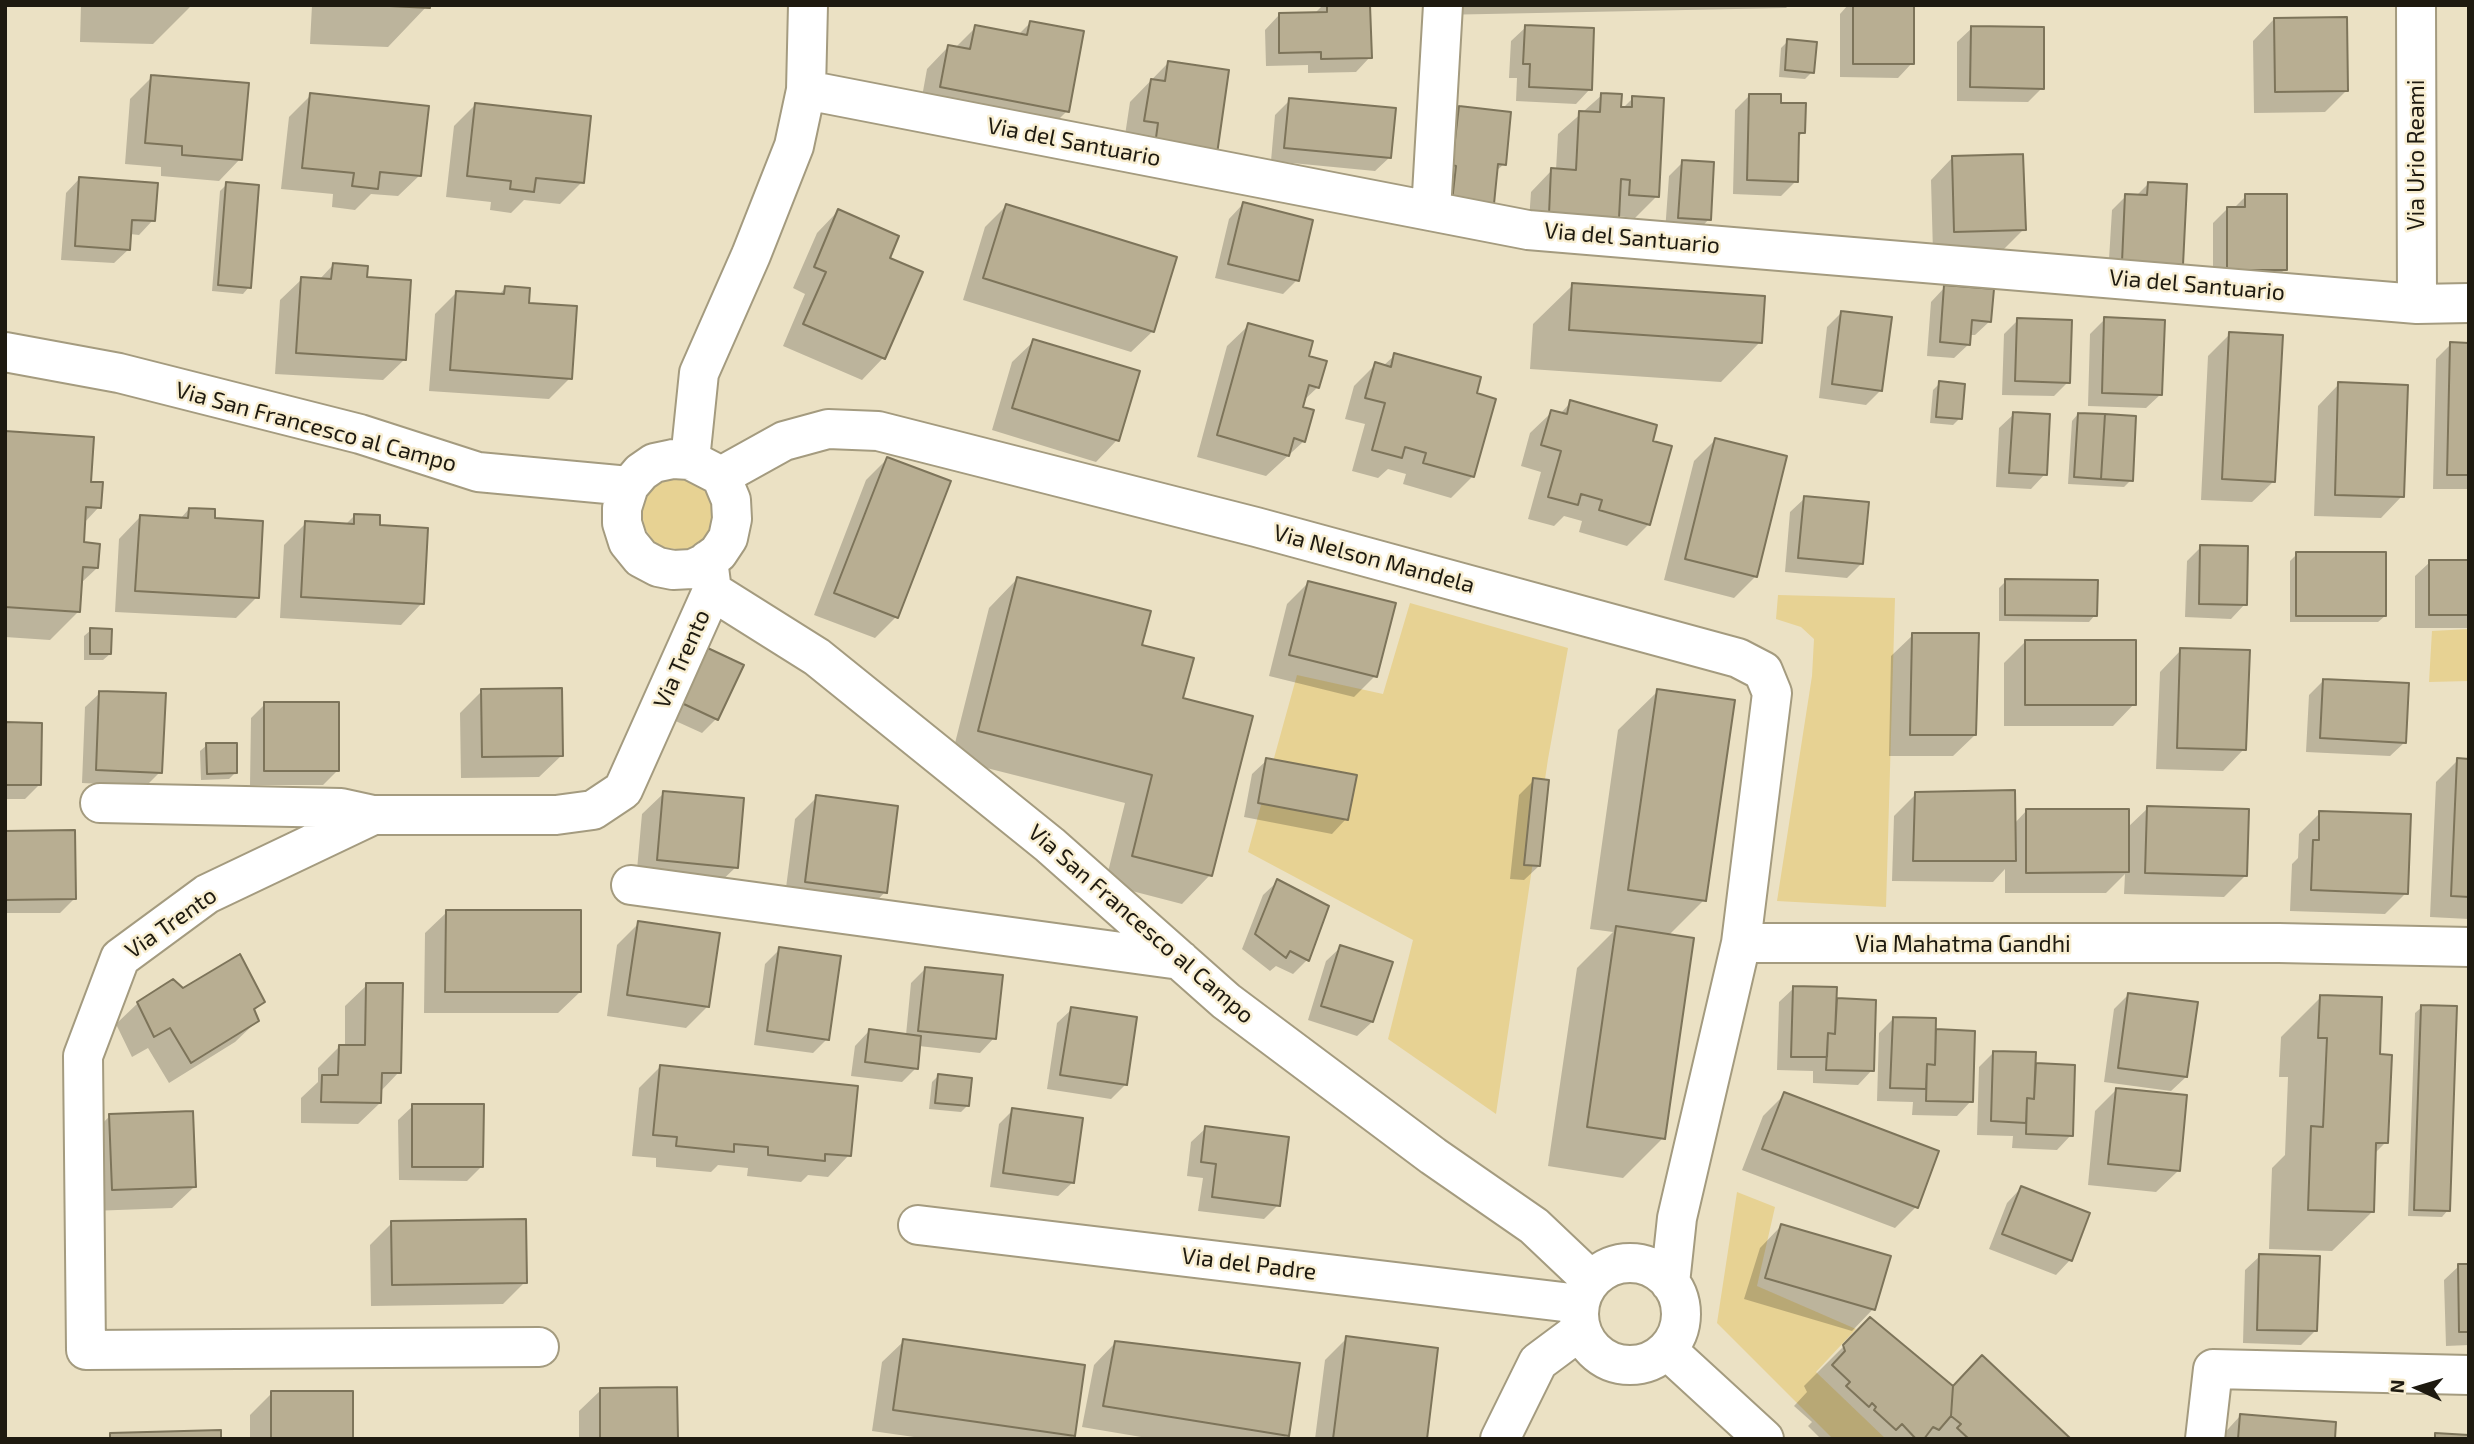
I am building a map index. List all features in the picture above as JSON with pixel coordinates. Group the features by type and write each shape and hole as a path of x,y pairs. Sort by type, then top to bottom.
{"street":[{"path":"706,468 673,459 654,463 641,472 629,486 621,508 622,523 628,542 641,558 658,567 673,570 692,569 710,576 718,553 728,538 732,519 731,500 706,468 699,373 751,255 794,146 806,90 808,5"},
{"path":"1431,211 1443,5"},
{"name":"Via Urio Reami","path":"2416,5 2417,304"},
{"name":"Via del Santuario","path":"806,90 1528,230 2417,304 2469,303"},
{"name":"Via San Francesco al Campo","path":"5,352 119,373 360,434 478,472 629,486"},
{"name":"Via Nelson Mandela","path":"706,468 828,429 878,431 1255,527 1738,658 1763,671 1772,693 1741,943"},
{"name":"Via San Francesco al Campo","path":"710,576 817,657 1050,845 1226,1001 1433,1156 1534,1226 1584,1305"},
{"name":"Via Trento","path":"539,1347 86,1350 83,1056 120,958 208,894 373,816 556,815 593,810 623,790 710,576"},
{"path":"100,803 341,808 373,816"},
{"path":"631,885 1180,960"},
{"path":"1657,1274 1677,1219 1741,943"},
{"name":"Via Mahatma Gandhi","path":"1741,943 2279,943 2469,947"},
{"name":"Via del Padre","path":"918,1225 1584,1305"},
{"path":"1500,1439 1538,1362 1584,1305 1602,1271 1629,1263 1657,1274 1677,1295 1681,1310 1680,1324 1667,1350 1653,1360 1636,1365 1618,1364 1602,1358 1589,1346 1584,1305"},
{"path":"1667,1350 1764,1439"},
{"path":"2205,1439 2213,1369 2469,1375"}],"shaded area":[{"path":"676,475 709,489 716,505 712,532 699,545 687,550 666,548 654,542 644,527 642,509 646,495 654,484"},
{"path":"1778,595 1895,598 1886,907 1777,901 1812,676 1814,639 1801,627 1776,619"},
{"path":"1410,603 1568,648 1548,759 1496,1114 1388,1039 1413,940 1248,852 1297,675 1383,694"},
{"path":"2469,629 2469,681 2429,682 2432,631"},
{"path":"1737,1192 1775,1207 1757,1286 1856,1329 1816,1372 1886,1439 1833,1439 1717,1323"}],"building":[{"path":"369,5 430,5 430,8"},
{"path":"1327,5 1370,5 1372,58 1321,59 1321,52 1279,53 1279,13 1327,12"},
{"path":"1853,5 1914,5 1914,64 1853,64"},
{"path":"2347,17 2348,91 2275,92 2274,18"},
{"path":"1030,21 1084,31 1069,112 940,87 948,45 970,49 975,25 1027,35"},
{"path":"1525,25 1594,28 1592,90 1529,87 1530,64 1523,64"},
{"path":"1971,26 2044,27 2044,89 1970,87"},
{"path":"1787,39 1817,42 1814,73 1785,70"},
{"path":"1168,61 1229,70 1217,154 1155,145 1158,123 1144,121 1151,79 1165,81"},
{"path":"151,75 249,83 242,160 182,155 182,146 145,143"},
{"path":"310,93 429,106 421,176 380,172 378,189 352,186 354,173 302,168"},
{"path":"1601,93 1622,94 1621,107 1632,107 1632,96 1664,98 1659,197 1629,195 1630,180 1621,179 1619,218 1549,214 1551,168 1576,170 1579,111 1600,112"},
{"path":"1749,94 1781,94 1781,103 1806,103 1805,133 1799,133 1798,182 1747,180"},
{"path":"1289,98 1396,108 1391,158 1284,148"},
{"path":"475,103 591,116 584,183 536,178 534,192 510,189 511,181 467,176"},
{"path":"1459,106 1511,112 1506,165 1498,164 1493,214 1451,210 1456,166 1452,165"},
{"path":"2023,154 2026,230 1954,232 1952,156"},
{"path":"1682,160 1714,162 1711,220 1678,218"},
{"path":"79,177 158,183 155,221 132,220 130,250 75,246"},
{"path":"226,182 259,185 251,288 218,285"},
{"path":"2148,182 2187,184 2183,265 2122,262 2125,194 2147,195"},
{"path":"2245,194 2287,194 2287,270 2227,270 2227,207 2245,207"},
{"path":"1243,202 1313,220 1299,281 1228,264"},
{"path":"1006,204 1177,257 1154,332 983,278"},
{"path":"838,209 899,236 890,258 923,272 885,359 803,324 826,272 814,267"},
{"path":"333,263 368,266 367,277 411,280 406,360 296,353 301,277 331,279"},
{"path":"1572,283 1765,296 1762,343 1569,330"},
{"path":"1944,285 1994,289 1991,322 1972,320 1970,345 1940,342"},
{"path":"505,286 530,288 529,303 577,306 572,379 450,370 456,291 504,294"},
{"path":"1841,311 1892,317 1882,391 1832,384"},
{"path":"2104,317 2165,320 2162,395 2102,393"},
{"path":"2017,318 2072,320 2070,383 2015,381"},
{"path":"1248,323 1313,341 1309,356 1327,361 1319,388 1309,385 1303,407 1314,410 1305,442 1294,438 1289,456 1217,435"},
{"path":"2229,332 2283,335 2275,482 2222,479"},
{"path":"1033,339 1140,371 1119,441 1012,408"},
{"path":"2450,342 2469,343 2469,475 2447,475"},
{"path":"1394,353 1481,377 1477,393 1496,399 1474,477 1423,463 1426,453 1405,447 1402,458 1372,450 1385,403 1365,398 1375,362 1391,367"},
{"path":"1939,381 1965,384 1962,419 1936,417"},
{"path":"2338,382 2408,385 2404,497 2335,495"},
{"path":"1570,400 1657,425 1653,441 1672,446 1650,525 1599,510 1602,500 1581,494 1578,505 1548,497 1561,451 1541,445 1551,410 1567,414"},
{"path":"2013,412 2050,414 2047,475 2009,473"},
{"path":"2078,413 2105,414 2101,479 2074,477"},
{"path":"2105,414 2136,416 2133,481 2101,479"},
{"path":"5,431 94,437 91,482 103,482 101,508 86,507 84,542 100,544 98,568 83,567 80,612 5,607"},
{"path":"1715,438 1787,456 1757,577 1685,559"},
{"path":"887,457 951,481 898,618 834,593"},
{"path":"1804,496 1869,502 1863,564 1798,558"},
{"path":"189,508 215,509 215,518 263,521 259,598 135,591 140,515 188,518"},
{"path":"354,514 380,515 380,525 428,528 424,604 301,597 305,521 354,524"},
{"path":"2200,545 2248,546 2247,605 2199,604"},
{"path":"2296,552 2386,552 2386,616 2296,616"},
{"path":"2429,560 2469,560 2469,615 2429,615"},
{"path":"1017,577 1151,611 1142,645 1194,658 1183,698 1253,716 1212,876 1132,856 1152,775 978,731"},
{"path":"2005,579 2098,580 2097,616 2005,615"},
{"path":"1308,581 1396,603 1377,677 1289,655"},
{"path":"90,628 112,629 111,654 90,654"},
{"path":"1912,633 1979,633 1976,735 1910,735"},
{"path":"2025,640 2136,640 2136,705 2025,705"},
{"path":"697,643 744,665 718,720 671,698"},
{"path":"2180,648 2250,650 2246,750 2177,748"},
{"path":"2323,679 2409,683 2406,743 2320,738"},
{"path":"562,688 563,756 482,757 481,689"},
{"path":"1657,689 1735,700 1706,901 1628,890"},
{"path":"99,691 166,693 162,773 96,770"},
{"path":"264,702 339,702 339,771 264,771"},
{"path":"5,722 42,723 41,785 5,785"},
{"path":"206,743 237,743 237,773 207,774"},
{"path":"1266,758 1357,775 1348,820 1258,803"},
{"path":"2457,758 2469,759 2469,897 2451,896"},
{"path":"1533,778 1549,780 1540,866 1524,865"},
{"path":"2015,790 2016,861 1913,861 1915,792"},
{"path":"663,791 744,798 738,868 657,860"},
{"path":"816,795 898,806 887,893 805,882"},
{"path":"2147,806 2249,809 2247,876 2145,873"},
{"path":"2026,809 2129,809 2129,872 2026,873"},
{"path":"2319,811 2411,814 2408,894 2311,890 2313,840 2319,840"},
{"path":"75,830 76,899 5,900 5,831"},
{"path":"1277,879 1329,906 1309,961 1290,951 1286,958 1255,934"},
{"path":"446,910 581,910 581,992 445,992"},
{"path":"638,921 720,933 709,1007 627,995"},
{"path":"1616,926 1694,938 1665,1139 1587,1127"},
{"path":"1340,945 1393,962 1373,1022 1321,1006"},
{"path":"779,947 841,956 829,1040 767,1031"},
{"path":"240,954 265,1002 254,1009 259,1021 191,1063 170,1028 154,1037 137,1002 173,979 183,988"},
{"path":"925,967 1003,975 996,1039 918,1031"},
{"path":"366,983 403,983 401,1073 382,1073 381,1103 321,1102 322,1075 338,1075 339,1045 365,1045"},
{"path":"1793,986 1837,987 1835,1034 1828,1033 1827,1057 1791,1057"},
{"path":"2128,993 2198,1002 2187,1077 2118,1068"},
{"path":"2320,995 2382,997 2380,1054 2392,1055 2388,1143 2376,1143 2374,1212 2308,1210 2311,1126 2323,1127 2327,1038 2318,1038"},
{"path":"1837,998 1876,1000 1874,1071 1826,1070 1828,1033 1835,1034"},
{"path":"2421,1005 2457,1006 2450,1211 2414,1210"},
{"path":"1071,1007 1137,1017 1127,1085 1060,1075"},
{"path":"1893,1017 1936,1018 1935,1065 1927,1064 1926,1089 1890,1088"},
{"path":"869,1029 921,1036 918,1069 865,1062"},
{"path":"1936,1029 1975,1031 1973,1102 1926,1101 1927,1064 1935,1065"},
{"path":"1993,1051 2036,1052 2034,1099 2027,1098 2026,1123 1991,1121"},
{"path":"2036,1063 2075,1065 2073,1136 2026,1134 2027,1098 2034,1099"},
{"path":"660,1065 858,1086 851,1156 825,1154 825,1161 768,1155 768,1147 734,1144 734,1152 676,1146 677,1137 653,1135"},
{"path":"938,1074 972,1078 969,1106 935,1103"},
{"path":"2116,1088 2187,1095 2180,1171 2108,1164"},
{"path":"1784,1092 1939,1151 1918,1208 1762,1149"},
{"path":"412,1104 484,1104 483,1167 412,1167"},
{"path":"1012,1108 1083,1118 1074,1183 1003,1173"},
{"path":"193,1111 196,1187 112,1190 109,1114"},
{"path":"1205,1126 1289,1137 1280,1206 1212,1197 1216,1164 1201,1162"},
{"path":"2021,1186 2090,1213 2072,1261 2002,1234"},
{"path":"526,1219 527,1283 392,1285 391,1221"},
{"path":"1781,1224 1891,1256 1875,1310 1765,1278"},
{"path":"2259,1254 2320,1256 2317,1331 2257,1330"},
{"path":"2458,1264 2469,1264 2469,1332 2459,1332"},
{"path":"1870,1317 1953,1386 1951,1416 1939,1430 1933,1427 1924,1439 1916,1439 1902,1424 1896,1430 1874,1410 1876,1407 1872,1403 1869,1407 1846,1386 1850,1382 1832,1365 1845,1351 1843,1345"},
{"path":"1346,1336 1438,1348 1427,1439 1333,1439"},
{"path":"903,1339 1085,1365 1075,1436 893,1410"},
{"path":"1115,1341 1300,1363 1289,1436 1103,1406"},
{"path":"1982,1355 2071,1439 1969,1439 1957,1428 1961,1424 1951,1416 1953,1386"},
{"path":"677,1387 678,1439 600,1439 600,1388"},
{"path":"271,1391 353,1391 353,1439 271,1439"},
{"path":"2240,1414 2336,1422 2335,1439 2238,1439"},
{"path":"221,1430 221,1439 110,1439 110,1433"},
{"path":"2435,1433 2469,1435 2469,1439 2435,1439"}]}
